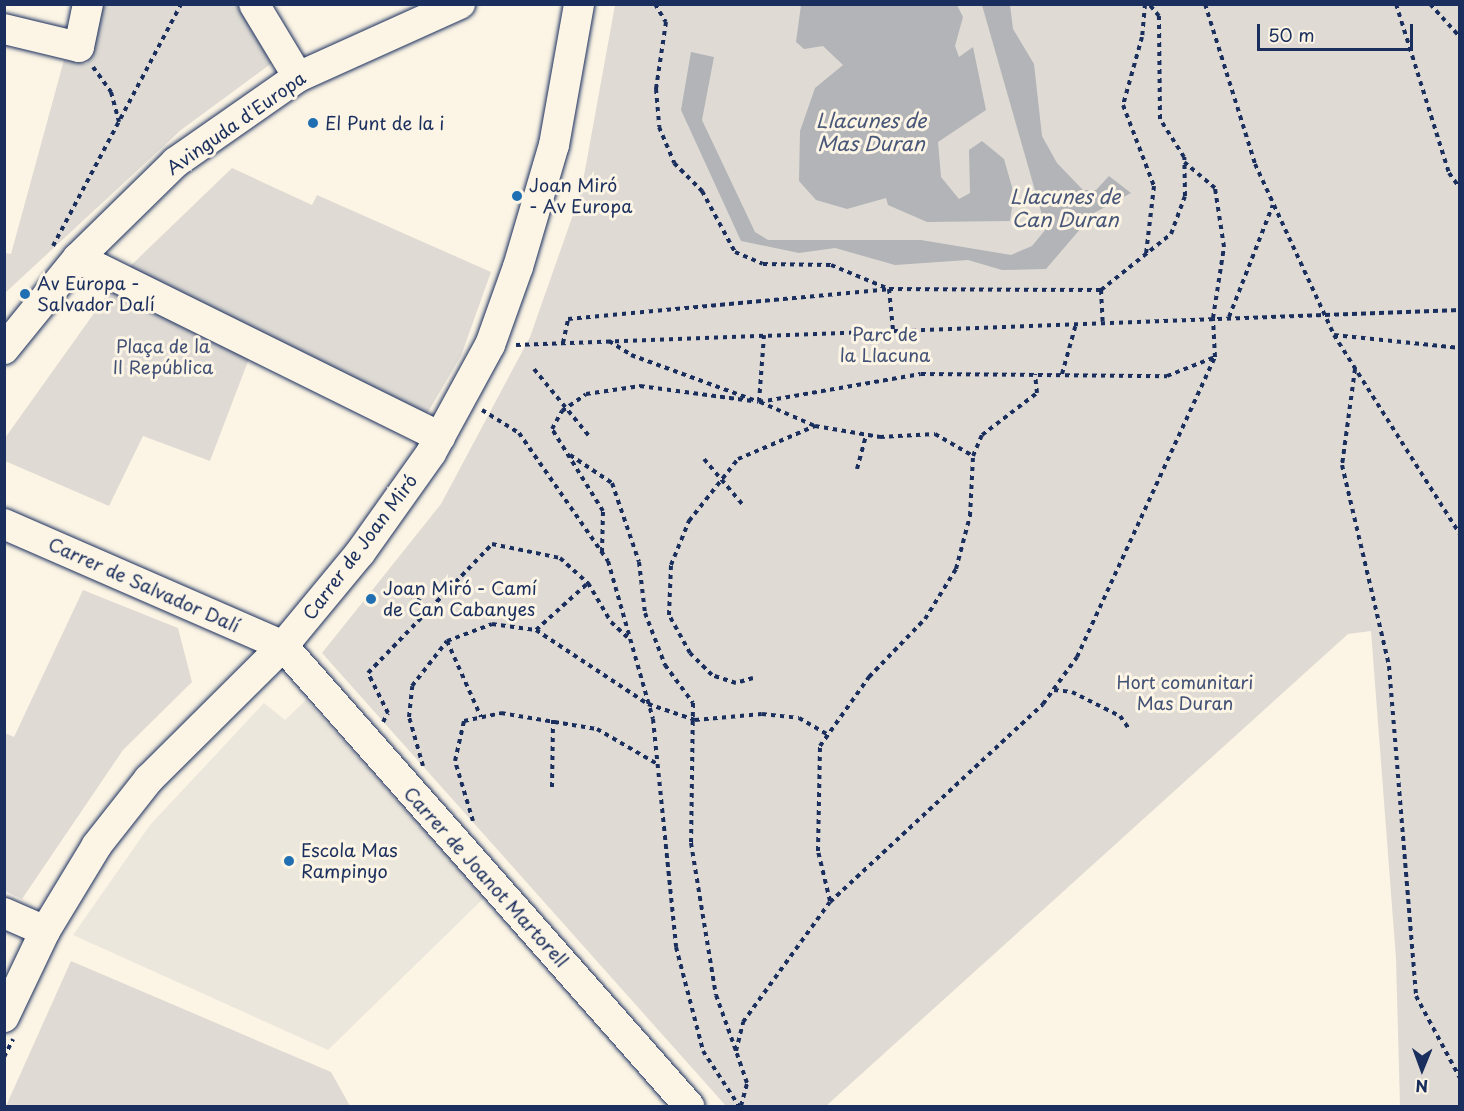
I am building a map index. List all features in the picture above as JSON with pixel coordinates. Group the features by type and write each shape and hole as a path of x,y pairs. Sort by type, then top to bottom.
{"street":[{"path":"4,29 79,47 88,4"},
{"path":"254,4 298,77"},
{"name":"Avinguda d'Europa","path":"4,349 78,258 176,162 298,77 460,4"},
{"name":"Carrer de Joan Miró","path":"4,1017 45,932 97,845 148,779 284,646 360,553 440,437 490,345 518,267 554,145 579,4"},
{"path":"78,258 440,437"},
{"name":"Carrer de Salvador Dalí","path":"4,524 284,646"},
{"name":"Carrer de Joanot Martorell","path":"284,646 689,1107"},
{"path":"4,913 45,932"}],"path":[{"path":"48,256 181,4"},
{"path":"655,4 666,22 656,89 659,127 674,163 702,191 735,252 763,264 831,265 889,289"},
{"path":"1144,4 1142,37 1123,105 1154,186 1146,254"},
{"path":"736,1050 743,1022 830,902 1054,690 1077,657 1215,357 1213,318 1224,248 1215,188 1184,162 1160,119 1159,16 1149,4"},
{"path":"1205,4 1255,164 1334,335 1460,534"},
{"path":"1396,4 1449,173 1460,188"},
{"path":"1430,4 1460,37"},
{"path":"79,47 111,92 119,122"},
{"path":"562,343 568,319 889,289 1101,290 1171,234 1185,196 1184,162"},
{"path":"1229,317 1274,204"},
{"path":"889,289 893,330"},
{"path":"1101,290 1103,323"},
{"path":"510,345 1460,310"},
{"path":"1062,374 1076,324"},
{"path":"759,402 764,335"},
{"path":"1334,335 1460,348"},
{"path":"608,341 631,355 759,402 815,426 866,435 935,434 973,456"},
{"path":"602,553 603,511 552,429 566,408 586,394 640,386 759,402 921,374 1167,376 1215,357"},
{"path":"534,369 589,436"},
{"path":"1355,369 1342,465 1389,666 1416,996 1460,1078"},
{"path":"830,902 818,851 820,747 869,677 925,619 956,569 970,516 973,456 982,435 1037,393 1035,374"},
{"path":"477,407 519,433 602,553 648,704 659,765 662,849 676,947 703,1051 740,1107"},
{"path":"753,678 736,683 712,675 690,653 669,615 671,565 689,520 720,478 738,459 815,426"},
{"path":"857,469 866,435"},
{"path":"570,455 612,483 639,562 645,613 665,665 693,703 695,720 691,843 716,995 747,1083 740,1107"},
{"path":"704,459 743,505"},
{"path":"382,726 388,713 368,673 434,610 492,544 560,558 588,583 611,622 630,639"},
{"path":"536,630 588,583"},
{"path":"394,585 434,610"},
{"path":"424,769 409,717 412,686 447,641 492,624 536,630 648,704 695,720 790,717 828,735"},
{"path":"447,641 481,717"},
{"path":"1054,690 1072,692 1120,716 1129,729"},
{"path":"476,830 455,761 464,721 501,713 597,729 659,765"},
{"path":"552,787 553,720"}],"shaded area":[{"name":"Escola Mas Rampinyo","path":"306,700 485,897 328,1050 73,935 150,825 264,703 285,720"}],"green space":[{"path":"101,5 237,5 272,63 181,130 5,293 5,253 11,254 64,60 87,64"},
{"name":"Parc de la Llacuna","path":"615,5 1459,5 1459,1106 1400,1106 1396,959 1371,631 1348,634 826,1106 726,1106 322,653 441,504 530,337 581,192"},
{"name":"Plaça de la II República","path":"232,168 312,205 317,195 491,272 461,356 415,434 250,356 210,461 143,436 109,506 5,461 5,438 122,274"},
{"path":"83,590 178,628 192,682 123,750 22,899 5,891 5,733 14,737"},
{"path":"71,961 331,1072 350,1106 6,1106"}],"water":[{"name":"Llacunes de Mas Duran","path":"801,5 957,5 963,17 955,46 959,57 973,47 986,110 938,142 941,177 959,199 970,193 969,150 982,141 1004,159 1014,194 1010,221 927,222 888,205 886,198 847,209 816,200 799,181 800,131 815,88 843,65 823,46 804,49 796,42"},
{"name":"Llacunes de Can Duran","path":"982,5 1010,5 1013,29 1034,64 1042,136 1057,163 1083,190 1096,190 1109,176 1131,193 1094,213 1046,269 1002,270 968,260 895,265 835,248 799,253 741,241 681,110 691,52 714,57 702,120 755,232 768,240 921,240 1011,255 1032,246 1046,229"}],"place":[{"name":"El Punt de la i","path":"313,123"},
{"name":"Joan Miró - Av Europa","path":"517,196"},
{"name":"Av Europa - Salvador Dalí","path":"25,294"},
{"name":"Joan Miró - Camí de Can Cabanyes","path":"371,599"},
{"name":"Escola Mas Rampinyo","path":"289,861"}],"park label":[{"name":"Hort comunitari Mas Duran","path":"1185,693"}]}
